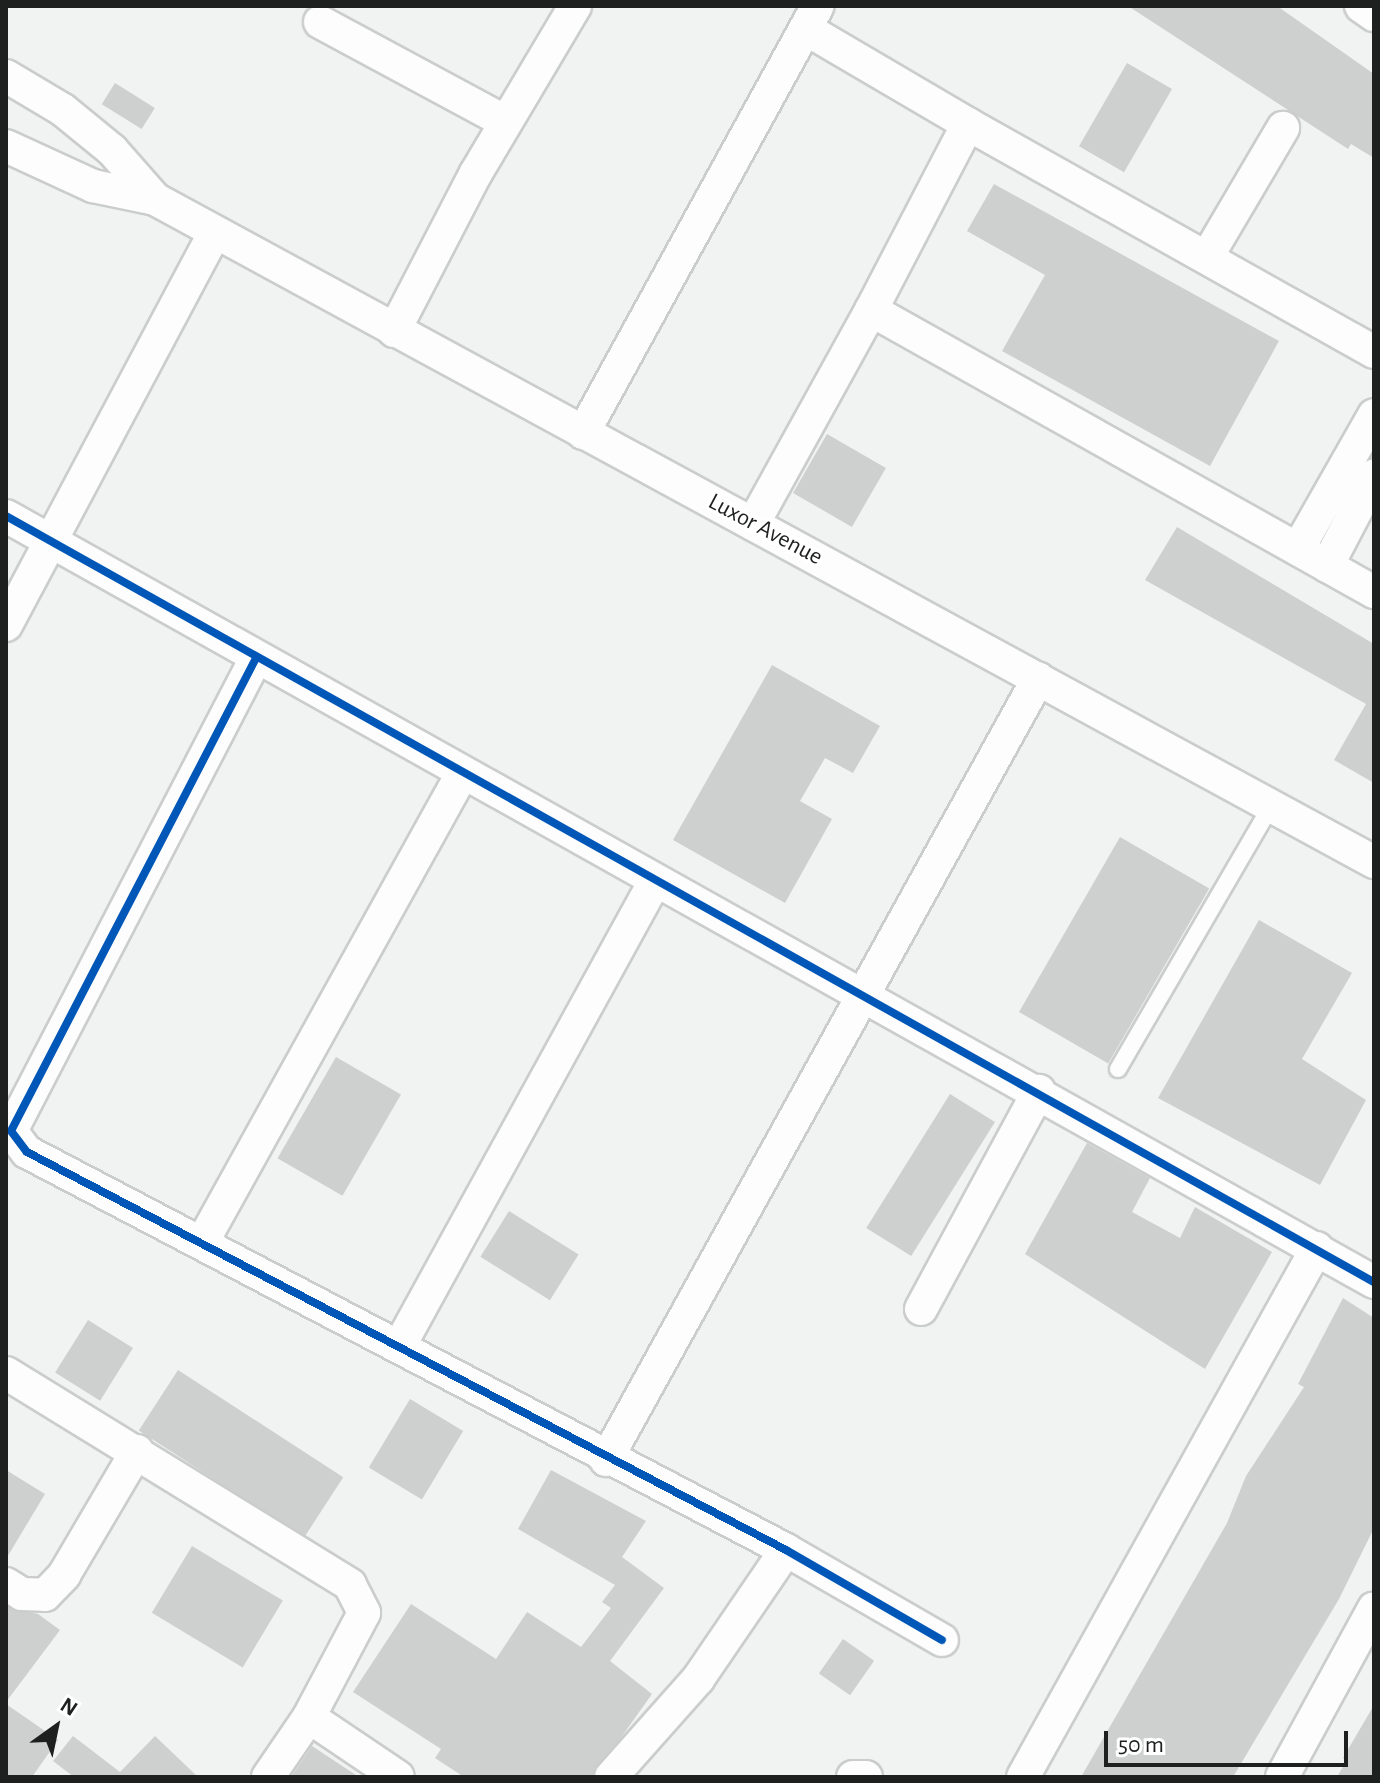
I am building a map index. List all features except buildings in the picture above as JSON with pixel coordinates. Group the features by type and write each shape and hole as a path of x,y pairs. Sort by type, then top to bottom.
{"street":[{"path":"394,331 506,122 575,6"},
{"path":"1361,6 1374,15"},
{"path":"583,433 812,17 968,124 1374,352"},
{"path":"320,22 506,122"},
{"path":"6,76 63,110 112,150 155,199"},
{"path":"753,524 871,310 968,124"},
{"path":"1207,257 1283,128"},
{"path":"6,146 93,186 155,199"},
{"name":"Luxor Avenue","path":"155,199 1374,862"},
{"path":"6,625 215,232"},
{"path":"871,310 1298,549 1374,571"},
{"path":"1298,549 1374,415"},
{"path":"1331,557 1374,476"},
{"path":"6,516 255,660 1039,1091 1374,1282"},
{"path":"1331,557 1374,592"},
{"path":"255,660 11,1131 27,1152 400,1345 606,1460 786,1550 942,1640"},
{"path":"606,1460 866,996 1038,679"},
{"path":"203,1241 462,774"},
{"path":"400,1345 655,881"},
{"path":"921,1309 1039,1091"},
{"path":"1023,1777 1317,1248"},
{"path":"6,1373 350,1585 364,1613 309,1717 268,1777"},
{"path":"6,1584 22,1594 45,1595 64,1575 137,1451"},
{"path":"611,1777 698,1679 786,1550"},
{"path":"1282,1777 1374,1608"},
{"path":"309,1717 398,1777"},
{"path":"853,1777 866,1777"}],"lane":[{"path":"1118,1069 1271,806"}],"cycle path":[{"path":"6,516 1374,1282"},
{"path":"255,660 11,1131 27,1152 786,1550 942,1640"}]}
